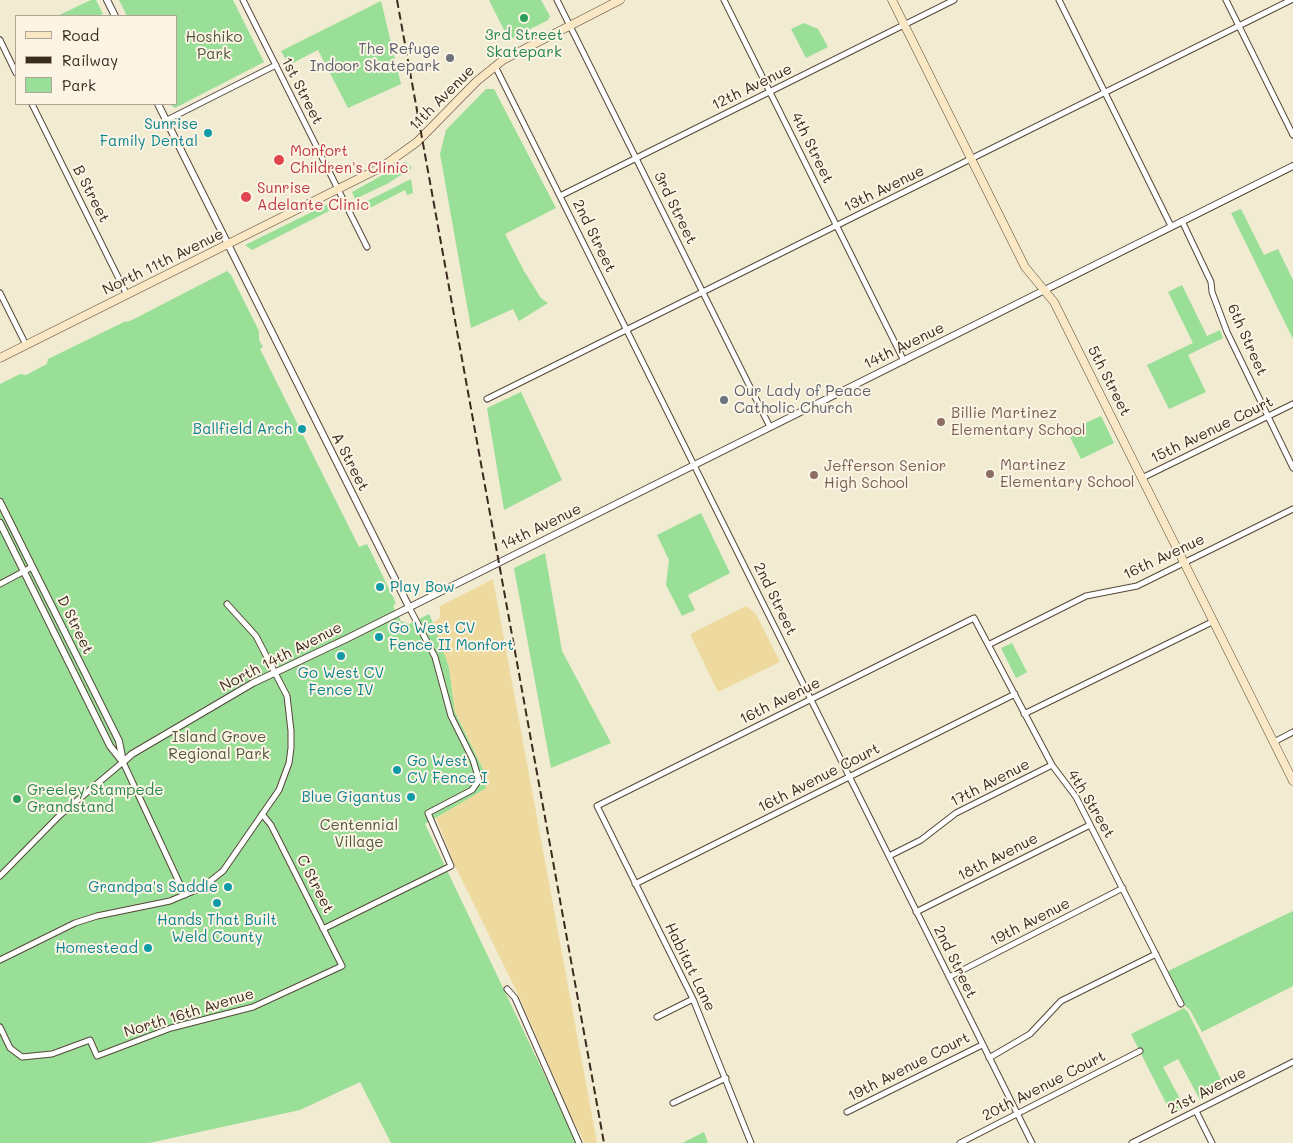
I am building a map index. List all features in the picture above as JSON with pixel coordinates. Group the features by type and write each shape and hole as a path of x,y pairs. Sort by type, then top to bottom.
{"main road":[{"name":"11th Avenue","path":"338,190 382,168 405,152 495,66 521,49 620,0"},
{"name":"5th Street","path":"892,0 1025,267 1054,302 1293,780"},
{"name":"North 11th Avenue","path":"0,358 338,190"}],"street":[{"path":"107,0 114,15"},
{"name":"1st Street","path":"243,0 367,247"},
{"name":"3rd Street","path":"557,0 770,427"},
{"name":"4th Street","path":"724,0 904,361"},
{"name":"12th Avenue","path":"560,196 954,0"},
{"path":"1059,0 1171,226"},
{"path":"1226,0 1293,135"},
{"name":"13th Avenue","path":"488,399 1291,0"},
{"path":"0,40 15,71"},
{"path":"166,120 276,65"},
{"name":"2nd Street","path":"495,66 948,978 1032,1143"},
{"name":"B Street","path":"32,105 127,295"},
{"name":"A Street","path":"158,105 435,657 451,716 479,774 479,780 472,790 428,813 451,866 323,929"},
{"name":"14th Avenue","path":"499,562 1293,166"},
{"name":"6th Street","path":"1182,221 1211,282 1212,292 1227,332 1293,468"},
{"path":"0,293 26,345"},
{"name":"15th Avenue Court","path":"1142,478 1293,404"},
{"name":"D Street","path":"0,502 119,741 123,762 184,896"},
{"name":"16th Avenue","path":"990,644 1086,596 1127,590 1293,509"},
{"name":"D Street","path":"0,523 22,572 110,746 123,762"},
{"name":"North 14th Avenue","path":"0,876 60,815 132,754 252,682 277,672 499,562"},
{"path":"0,584 32,567"},
{"path":"0,960 90,918 170,901 203,886 223,871 262,814 284,778 291,748 287,696 277,672 256,636 228,604"},
{"name":"4th Street","path":"974,618 990,644 1024,714 1052,764 1076,797 1181,1004"},
{"name":"16th Avenue","path":"596,806 974,618"},
{"path":"1024,714 1214,621"},
{"name":"16th Avenue Court","path":"635,884 1015,694"},
{"path":"1274,742 1293,732"},
{"name":"17th Avenue","path":"889,856 921,840 956,813 1052,764"},
{"name":"Habitat Lane","path":"596,806 693,999 751,1143"},
{"name":"C Street","path":"262,814 271,825 342,966"},
{"name":"18th Avenue","path":"916,912 1090,825"},
{"name":"19th Avenue","path":"948,978 1123,888"},
{"name":"19th Avenue Court","path":"989,1058 1030,1034 1061,1001 1156,954"},
{"name":"North 16th Avenue","path":"0,1027 10,1048 22,1057 52,1054 90,1040 96,1056 171,1028 253,1007 342,966"},
{"path":"507,989 515,998 580,1143"},
{"path":"658,1017 693,999"},
{"name":"19th Avenue Court","path":"847,1112 982,1045"},
{"name":"20th Avenue Court","path":"960,1143 1140,1051"},
{"name":"21st Avenue","path":"1132,1143 1293,1062"},
{"path":"673,1103 726,1078"},
{"path":"1196,1111 1212,1143"}],"green space":[{"path":"91,0 96,0 103,14 100,15 59,15"},
{"name":"Hoshiko Park","path":"119,0 233,0 264,62 175,108 170,105 178,105 178,15 126,15"},
{"name":"3rd Street Skatepark","path":"489,0 541,0 550,16 548,20 509,40"},
{"path":"381,1 401,84 348,108 318,50 289,65 281,51"},
{"path":"804,23 818,29 828,47 806,58 791,29"},
{"path":"486,89 494,89 556,208 505,234 524,271 541,298 548,303 519,321 513,309 471,328 440,154 446,130"},
{"path":"406,162 412,168 387,184 355,199 352,192"},
{"path":"411,179 413,193 407,195 405,190 362,212 359,205"},
{"path":"328,204 331,210 252,250 245,245"},
{"path":"1241,209 1264,255 1278,249 1293,280 1293,339 1231,213"},
{"name":"Island Grove Regional Park","path":"227,271 231,275 259,331 259,340 263,347 260,349 359,547 367,544 396,603 393,606 401,621 409,624 429,614 437,631 449,667 455,712 485,773 486,789 425,824 577,1143 391,1143 360,1082 300,1110 149,1143 0,1143 0,384 20,374 26,375 47,364 48,359 126,321 132,320"},
{"path":"1182,285 1207,336 1220,330 1223,338 1188,355 1206,392 1169,409 1147,365 1193,343 1168,292"},
{"path":"521,392 562,480 504,510 487,408"},
{"path":"1101,416 1114,443 1081,459 1067,431"},
{"path":"701,513 730,573 688,595 695,610 682,616 666,585 669,560 657,535"},
{"path":"545,553 562,651 611,743 551,768 514,568"},
{"path":"1012,643 1027,672 1016,678 1001,648"},
{"path":"1293,911 1293,986 1202,1032 1190,1010 1185,1006 1168,971"},
{"path":"1184,1008 1188,1012 1225,1087 1200,1100 1178,1059 1163,1067 1185,1108 1172,1115 1131,1034"},
{"path":"704,1132 708,1143 682,1143"}],"sand":[{"path":"493,579 597,1143 585,1143 571,1116 517,992 455,866 436,818 486,788 485,773 455,711 449,667 433,623 440,618 440,606"},
{"path":"746,606 756,614 780,662 718,692 690,634"}],"railway":[{"path":"397,0 604,1143"}],"place":[{"name":"3rd Street Skatepark","path":"524,18"},
{"name":"The Refuge Indoor Skatepark","path":"450,58"},
{"name":"Sunrise Family Dental","path":"208,133"},
{"name":"Monfort Children's Clinic","path":"279,160"},
{"name":"Sunrise Adelante Clinic","path":"246,197"},
{"name":"Our Lady of Peace Catholic Church","path":"724,400"},
{"name":"Billie Martinez Elementary School","path":"941,422"},
{"name":"Ballfield Arch","path":"302,429"},
{"name":"Martinez Elementary School","path":"990,474"},
{"name":"Jefferson Senior High School","path":"814,475"},
{"name":"Play Bow","path":"380,587"},
{"name":"Go West CV Fence II Monfort","path":"379,637"},
{"name":"Go West CV Fence IV","path":"341,656"},
{"name":"Go West CV Fence I","path":"397,770"},
{"name":"Blue Gigantus","path":"411,797"},
{"name":"Greeley Stampede Grandstand","path":"17,799"},
{"name":"Grandpa's Saddle","path":"228,887"},
{"name":"Hands That Built Weld County","path":"217,903"},
{"name":"Homestead","path":"148,948"}],"park label":[{"name":"Centennial Village","path":"359,834"}]}
